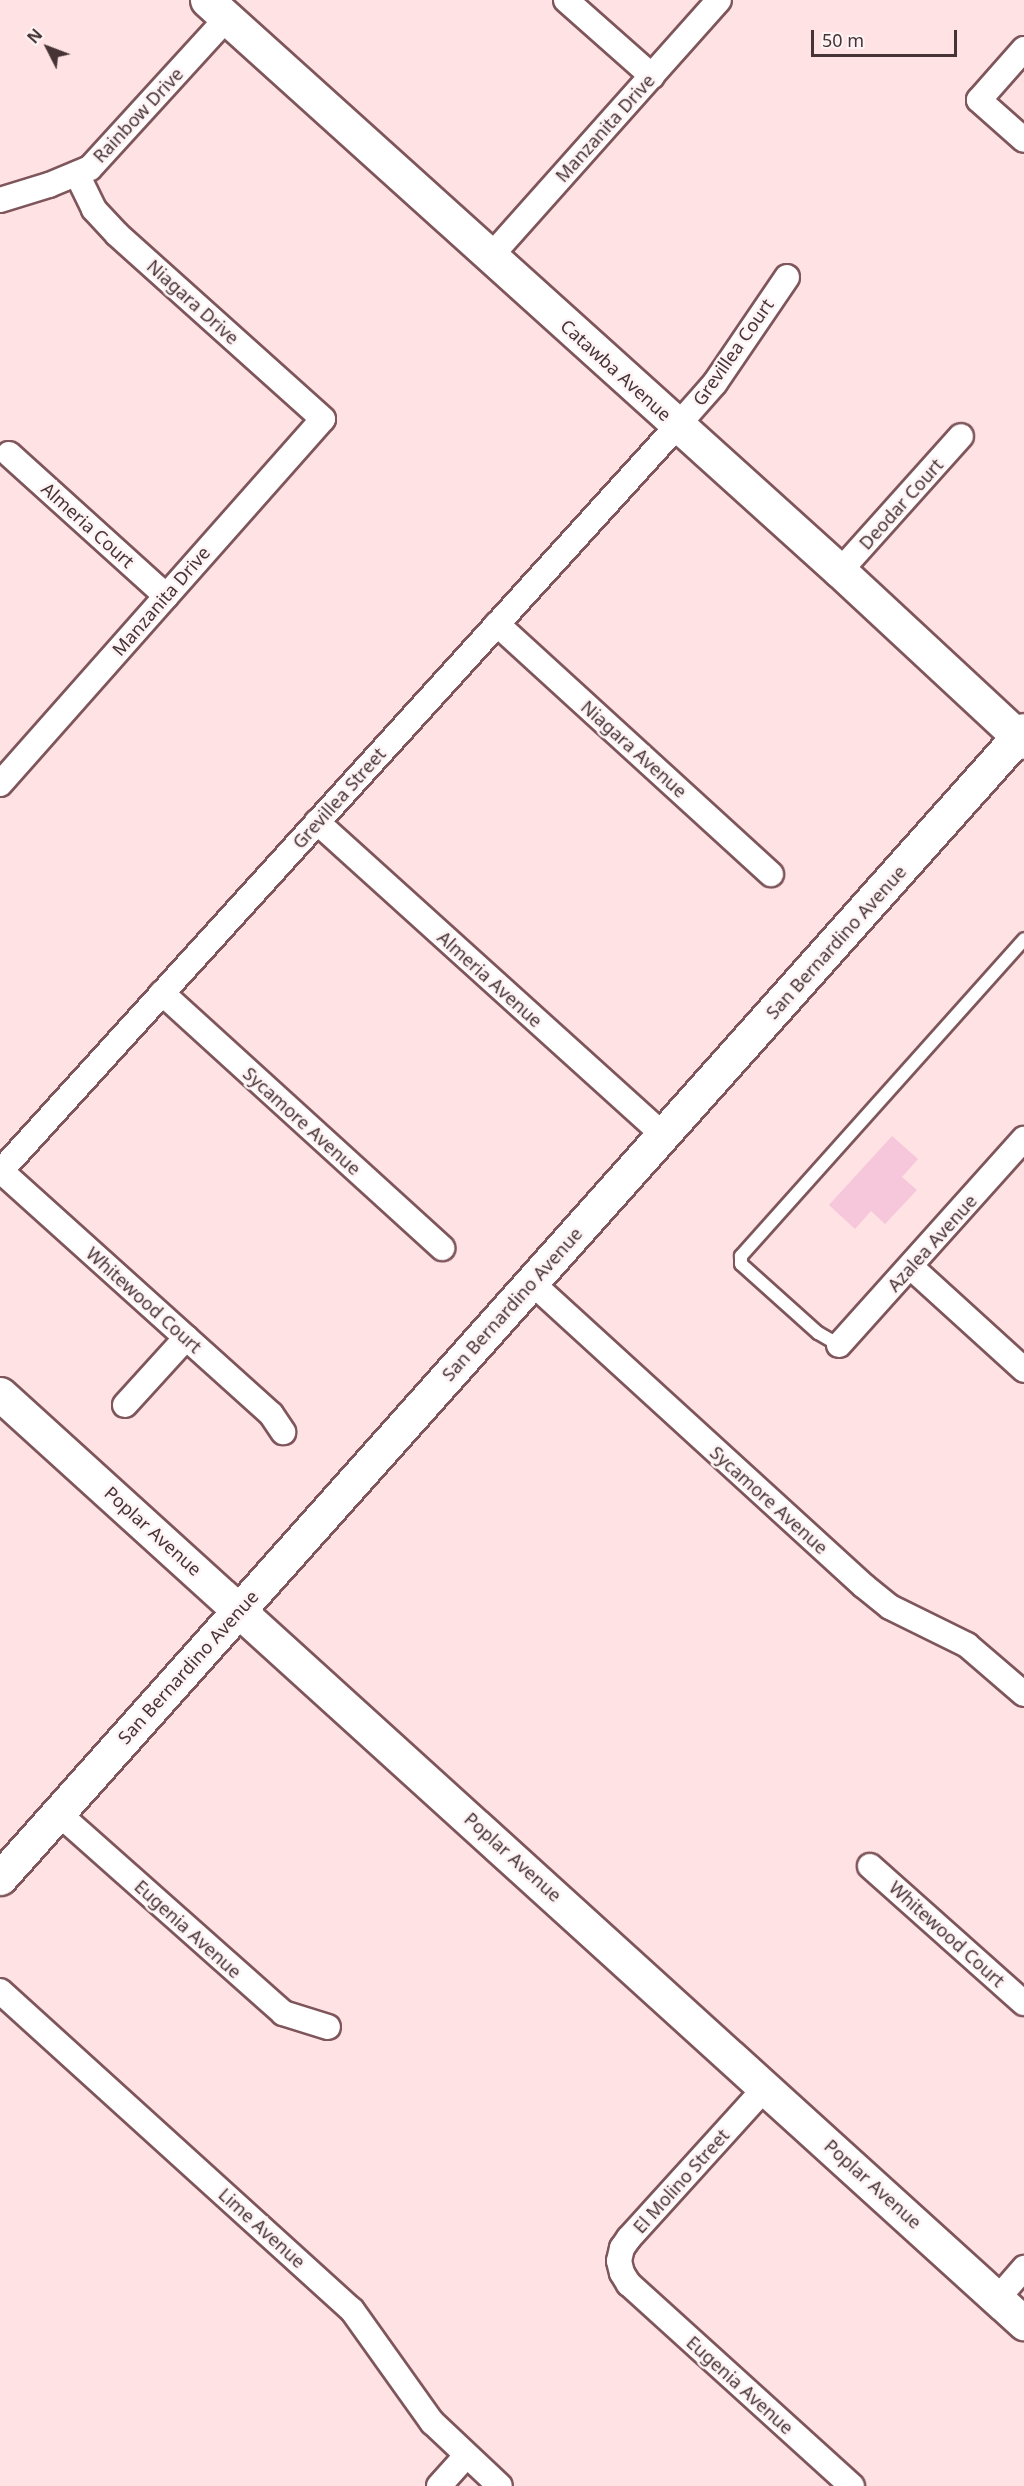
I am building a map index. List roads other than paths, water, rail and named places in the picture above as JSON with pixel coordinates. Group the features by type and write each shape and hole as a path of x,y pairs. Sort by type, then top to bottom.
{"street":[{"path":"566,0 652,76"},
{"name":"Manzanita Drive","path":"490,256 719,0"},
{"name":"Rainbow Drive","path":"0,200 90,168 110,149 217,9"},
{"name":"Catawba Avenue","path":"217,9 1022,736"},
{"path":"1024,49 979,100 1024,140"},
{"name":"Niagara Drive","path":"77,174 94,209 117,234 323,419"},
{"name":"Grevillea Court","path":"678,425 715,383 787,278"},
{"name":"Manzanita Drive","path":"4,773 166,596 323,419"},
{"name":"Grevillea Street","path":"0,1171 678,425"},
{"name":"Deodar Court","path":"840,571 961,436"},
{"name":"Almeria Court","path":"9,454 166,596"},
{"name":"Niagara Avenue","path":"497,624 771,874"},
{"name":"San Bernardino Avenue","path":"0,1878 1022,736"},
{"name":"Almeria Avenue","path":"317,822 664,1135"},
{"name":"Sycamore Avenue","path":"162,993 442,1248"},
{"name":"Azalea Avenue","path":"839,1346 1024,1139"},
{"name":"Whitewood Court","path":"0,1171 272,1414 283,1432"},
{"path":"911,1267 1024,1370"},
{"name":"Sycamore Avenue","path":"531,1282 864,1586 890,1607 967,1645 1024,1694"},
{"path":"125,1405 186,1338"},
{"name":"Poplar Avenue","path":"0,1394 1024,2323"},
{"name":"Eugenia Avenue","path":"58,1813 283,2013 328,2027"},
{"name":"Whitewood Court","path":"870,1866 1024,2003"},
{"name":"Lime Avenue","path":"0,1991 352,2310 370,2332 415,2403 466,2456 500,2486"},
{"name":"El Molino Street","path":"629,2284 622,2273 619,2261 622,2248 766,2087"},
{"path":"998,2298 1024,2268"},
{"name":"Eugenia Avenue","path":"629,2284 852,2486"},
{"path":"439,2486 466,2456"}],"lane":[{"path":"839,1346 818,1333 741,1264 741,1256 1024,939"}]}
